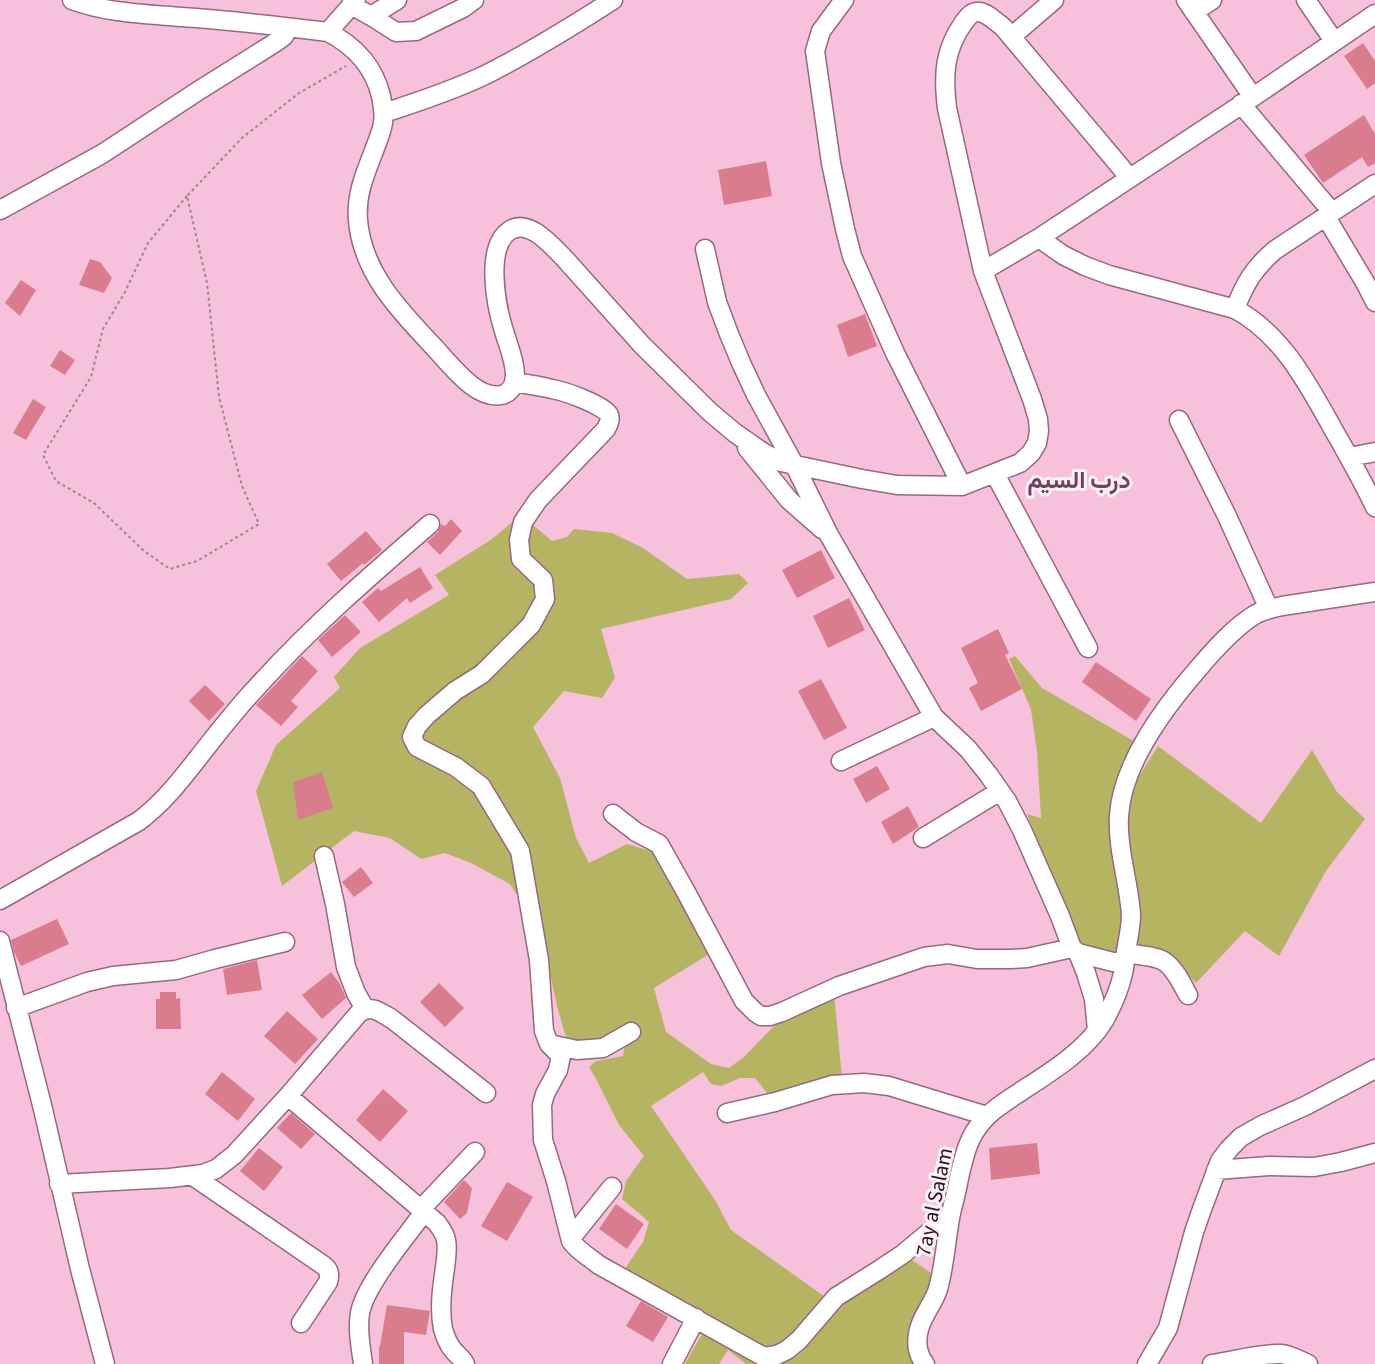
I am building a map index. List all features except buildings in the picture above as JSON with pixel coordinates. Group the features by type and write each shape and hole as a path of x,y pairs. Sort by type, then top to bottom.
{"street":[{"path":"72,0 112,10 146,15 328,32 350,45 369,66 377,82 384,113 361,187 358,208 360,236 371,265 384,289 401,312 471,386 488,395 497,396 504,394 514,382 513,362 499,310 495,269 496,254 504,235 511,229 521,227 530,229 565,259 642,345 710,412 735,433 781,462 897,485 962,486 995,474 1020,463 1031,453 1037,443 1039,431 1032,399 984,271 947,108 944,82 946,62 951,43 967,18 980,12 1003,27 1129,177"},
{"path":"371,16 397,0"},
{"path":"328,32 353,3 396,32 416,31 463,8 474,0"},
{"path":"384,113 434,97 481,77 519,57 613,0"},
{"path":"844,0 821,31 816,51 831,163 845,229 852,256 895,353 962,486"},
{"path":"1011,37 1054,0"},
{"path":"1212,0 1190,6 1247,100 1329,215 1375,302"},
{"path":"1305,0 1334,41"},
{"path":"984,271 1039,238 1375,14"},
{"path":"0,210 132,135 279,40 287,32 288,27"},
{"path":"1235,309 1242,291 1261,262 1275,250 1375,184"},
{"path":"1039,238 1063,255 1108,275 1235,309 1249,316 1280,345 1319,403 1375,507"},
{"path":"705,249 717,302 729,334 756,395 829,535 934,717 968,749 988,774 1007,801 1022,830 1094,999 1097,1030"},
{"path":"514,382 554,389 577,397 603,409 609,416 609,423 606,429 538,500 523,522 519,540 521,559 543,580 545,598 531,625 482,674 455,691 427,715 417,726 412,737 417,747 456,767 481,786 520,851 539,960 544,1031 549,1044 561,1056 558,1070 545,1094 542,1105 543,1140 575,1246 599,1264 764,1357 777,1355 787,1350 799,1340 836,1297 903,1254 951,1214"},
{"path":"1179,420 1227,516 1269,609 1375,592"},
{"path":"735,433 789,500 829,535"},
{"path":"1349,457 1375,452"},
{"path":"995,474 1088,648"},
{"path":"0,900 147,815 168,795 255,689 302,639 430,524"},
{"name":"7ay al Salam","path":"925,1364 919,1354 918,1331 934,1300 941,1280 951,1214 962,1168 977,1127 1002,1104 1057,1067 1089,1040 1105,1019 1123,974 1131,916 1119,815 1126,783 1133,765 1161,715 1210,655 1234,631 1255,615 1269,609"},
{"path":"841,761 934,717"},
{"path":"923,838 1000,791"},
{"path":"613,814 636,832 658,844 744,1001 761,1016 782,1012 839,986 924,957 948,954 1011,959 1075,950 1113,962 1125,958 1148,957 1164,961 1178,976 1188,995"},
{"path":"147,815 157,830"},
{"path":"324,856 346,967 365,1009"},
{"path":"0,941 3,970 16,1008 42,1105 59,1184 105,1364"},
{"path":"16,1008 87,982 132,974 176,970 215,958 285,942"},
{"path":"59,1184 193,1176 216,1170 225,1164 288,1096 359,1013 365,1009 372,1008 392,1019 486,1093"},
{"path":"549,1044 577,1050 603,1048 631,1032"},
{"path":"1147,1364 1168,1328 1194,1232 1216,1170 1229,1149 1241,1137 1260,1126 1315,1101 1375,1069"},
{"path":"727,1113 832,1085 864,1083 889,1086 987,1116"},
{"path":"288,1096 437,1223 444,1232 447,1242 441,1315 443,1330 452,1350 465,1364"},
{"path":"363,1364 360,1315 365,1295 422,1211 475,1152"},
{"path":"1216,1170 1269,1166 1314,1167 1375,1154"},
{"path":"193,1176 328,1269 328,1282 301,1323"},
{"path":"571,1238 612,1187"},
{"path":"672,1364 696,1318"},
{"path":"1212,1364 1280,1354 1308,1364"}],"path":[{"path":"187,196 207,283 219,397 242,486 259,524 197,561 170,569 144,551 94,503 56,482 43,455 91,376 103,329 125,292 148,243 187,196 242,138 299,93 362,57"}],"shaded area":[{"path":"521,515 552,541 567,537 574,529 612,533 643,548 687,579 739,574 748,583 731,599 601,629 615,678 602,698 564,691 533,727 560,778 576,838 589,863 627,844 660,854 709,954 654,988 666,1032 711,1064 729,1068 744,1057 789,1014 834,994 843,1088 772,1099 755,1078 740,1078 721,1086 711,1084 703,1072 651,1106 715,1200 731,1230 835,1304 908,1257 938,1278 921,1364 746,1364 728,1350 719,1364 685,1364 702,1334 707,1318 624,1270 643,1242 649,1222 622,1199 626,1181 644,1156 619,1125 589,1067 596,1061 623,1056 625,1043 601,1040 567,1041 541,932 510,884 471,863 445,853 421,859 390,838 354,831 282,886 256,791 276,745 340,688 334,677 360,648 449,595 435,575 492,539"},
{"path":"1015,656 1042,688 1139,744 1116,808 1128,921 1120,956 1084,946 1074,934 1027,814 1041,818 1037,752 1031,709 1009,659"},
{"path":"1158,746 1261,823 1312,750 1337,792 1365,819 1326,871 1279,956 1245,931 1196,983 1170,957 1136,946 1128,810 1132,788"}],"district":[{"name":"درب السيم","path":"1079,480"}]}
